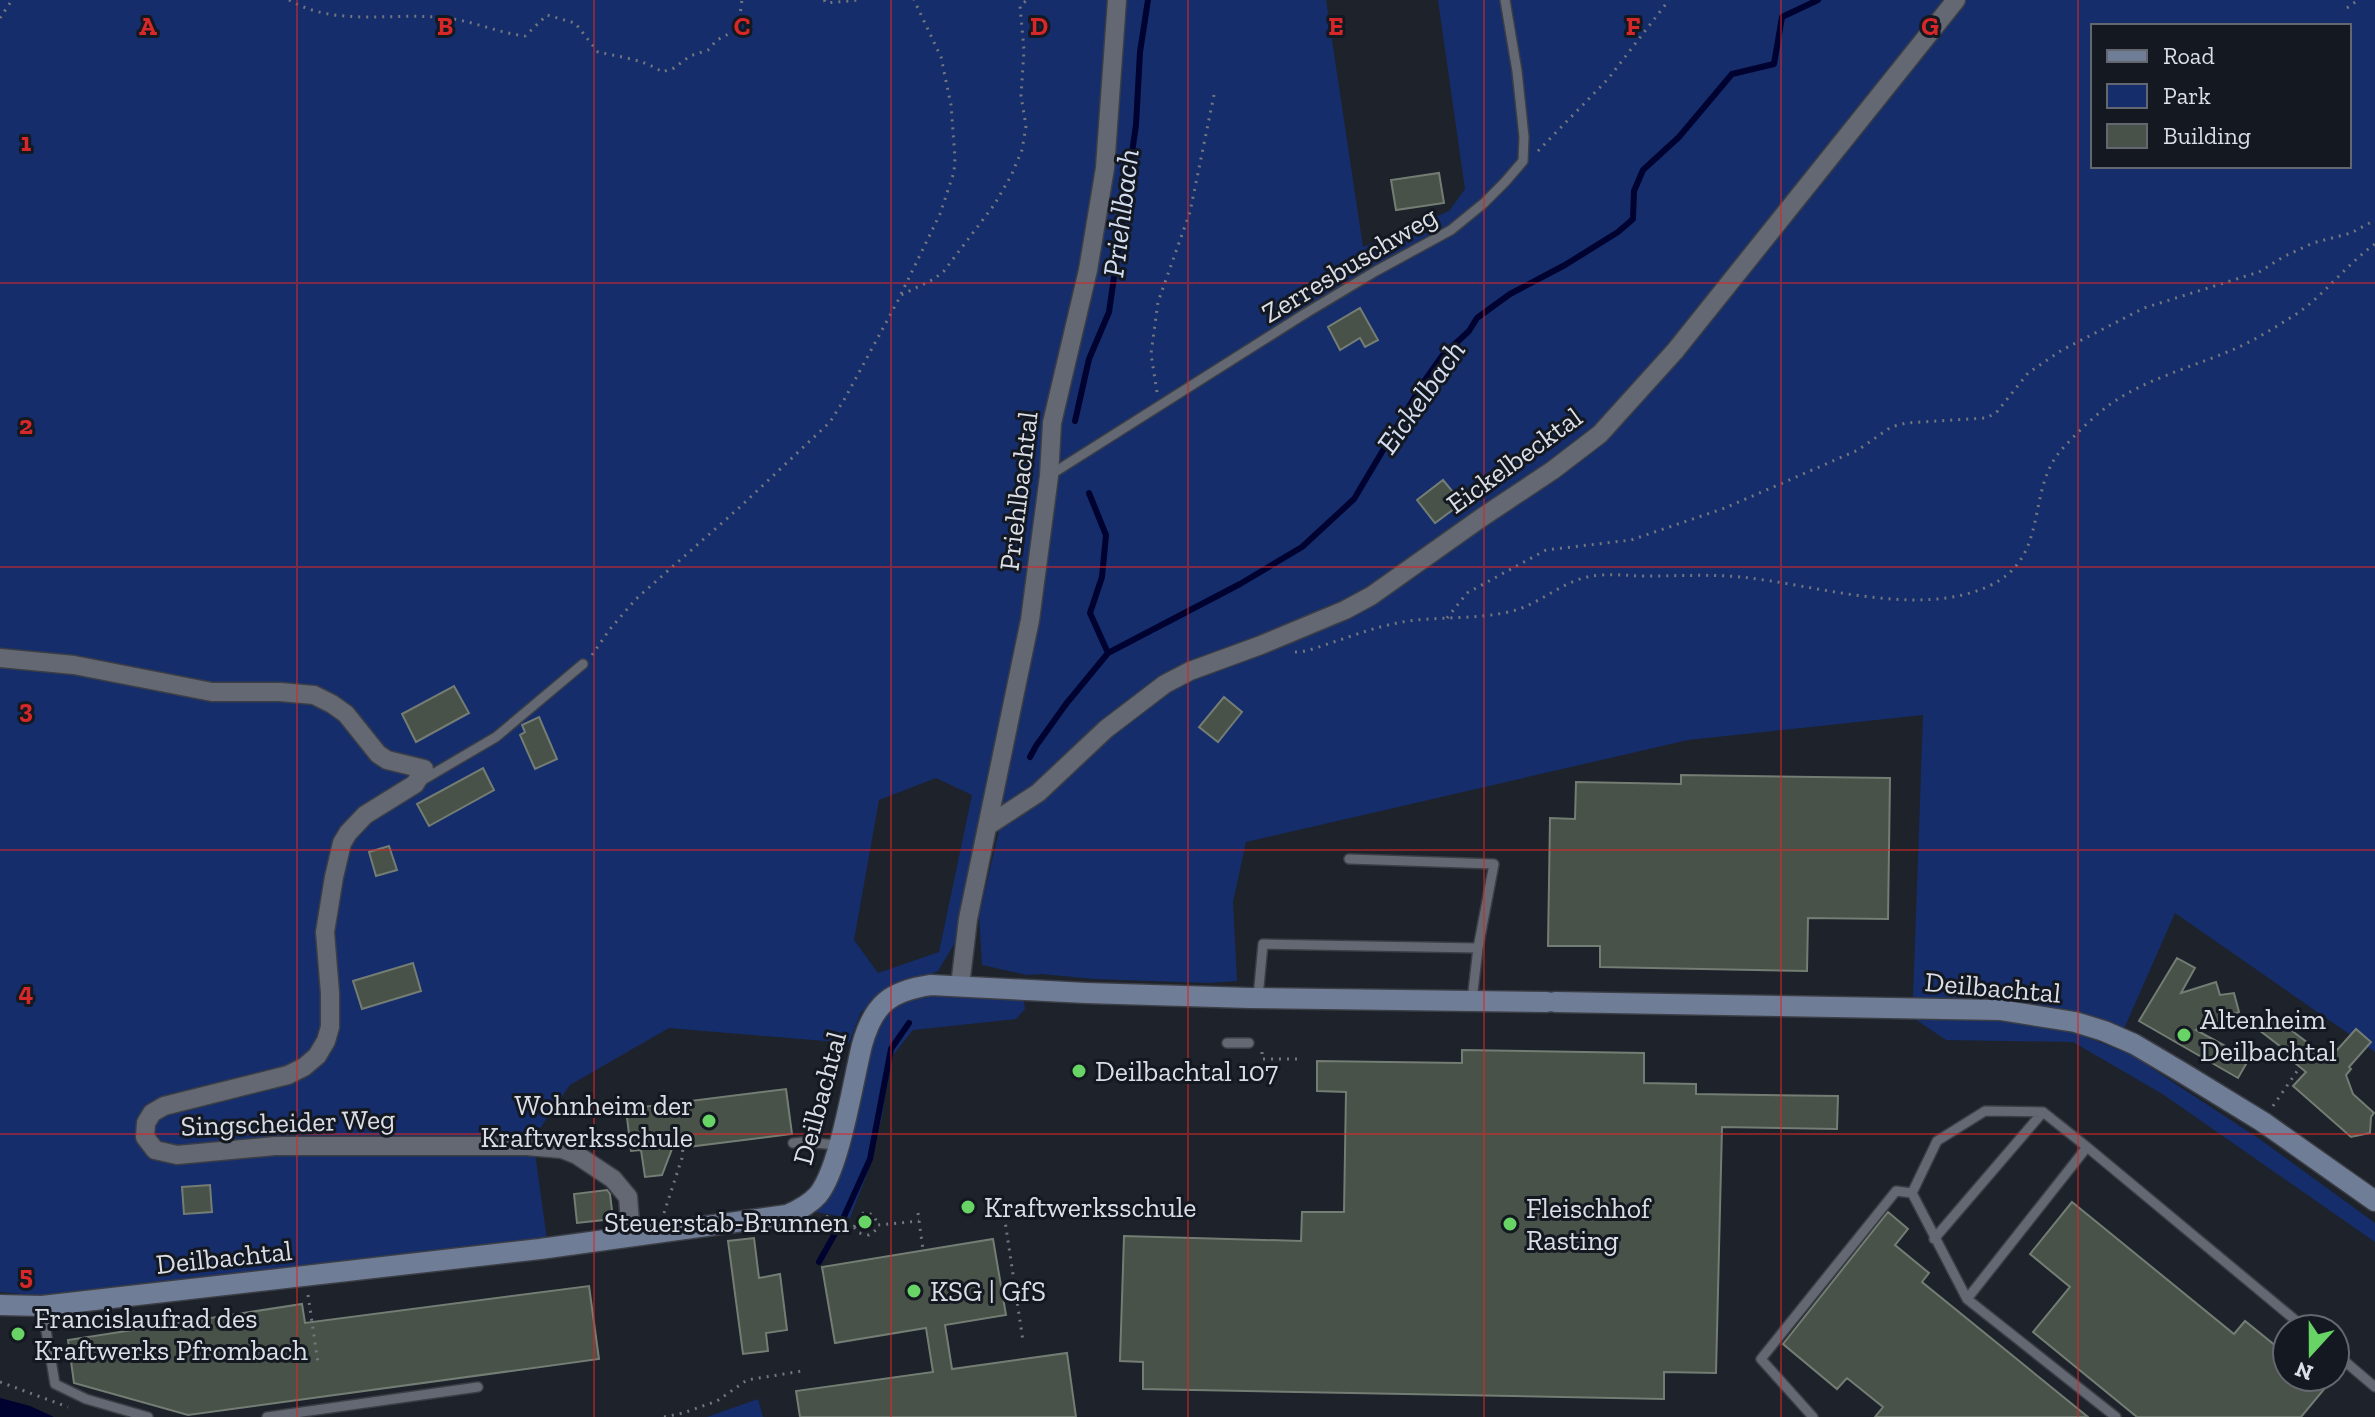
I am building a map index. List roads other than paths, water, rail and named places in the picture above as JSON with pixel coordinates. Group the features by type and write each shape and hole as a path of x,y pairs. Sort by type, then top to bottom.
{"street":[{"name":"Priehlbachtal","path":"960,986 968,919 1030,620 1049,476 1052,423 1088,270 1105,168 1117,0"},
{"name":"Eickelbecktal","path":"989,825 1038,793 1106,729 1165,684 1190,671 1345,610 1371,596 1600,434 1675,351 1956,0"},
{"path":"0,658 74,665 212,692 314,695 346,714 378,754 387,760 424,769 415,784"},
{"name":"Singscheider Weg","path":"415,784 365,815 342,843 325,932 330,1027 317,1056 288,1075 164,1106 152,1113 146,1123 145,1137 155,1150 177,1155 275,1146 527,1146 562,1149 590,1162 622,1188 628,1197 631,1236"},
{"name":"Deilbachtal","path":"0,1305 42,1306 540,1249 795,1212 811,1201 824,1186 838,1145 867,1027 875,1012 885,1001 914,987 931,985 1257,998 1889,1007 2000,1010 2036,1015 2104,1031 2134,1044 2263,1122 2375,1201"}],"lane":[{"name":"Zerresbuschweg","path":"1049,476 1306,313 1451,230 1484,203 1523,161 1524,137 1517,71 1505,0"},
{"name":"Singscheider Weg","path":"415,784 496,737 583,664"},
{"path":"1349,859 1494,864 1472,1000"},
{"path":"1257,998 1263,944 1478,948"},
{"path":"1227,1043 1249,1043"},
{"path":"1912,1193 1937,1141 1949,1133 1985,1111 2043,1112 2287,1313"},
{"path":"1934,1239 2043,1112"},
{"path":"793,1143 838,1145"},
{"path":"1967,1299 2087,1147"},
{"path":"1813,1417 1761,1359 1896,1191 1912,1193"},
{"path":"1912,1193 1967,1299 2116,1417"},
{"path":"42,1306 55,1384 86,1399 148,1417"},
{"path":"2351,1367 2375,1387"},
{"path":"267,1417 478,1387"}],"waterway":[{"name":"Priehlbach","path":"1075,421 1089,359 1109,312 1136,125 1140,52 1148,0"},
{"name":"Eickelbach","path":"1030,757 1066,704 1108,653 1240,584 1302,547 1354,499 1423,383 1442,356 1469,331 1477,318 1510,294 1618,232 1633,219 1634,191 1643,170 1679,137 1732,74 1774,64 1782,17 1818,0"},
{"name":"Priehlbach","path":"1089,493 1106,535 1102,577 1090,613 1108,653"},
{"name":"Priehlbach","path":"819,1262 842,1221 870,1159 891,1049 909,1023"}],"place":[{"name":"Altenheim Deilbachtal","path":"2184,1035"},
{"name":"Deilbachtal 107","path":"1079,1071"},
{"name":"Wohnheim der Kraftwerksschule","path":"709,1121"},
{"name":"Kraftwerksschule","path":"968,1207"},
{"name":"Steuerstab-Brunnen","path":"865,1222"},
{"name":"Fleischhof Rasting","path":"1510,1224"},
{"name":"KSG | GfS","path":"914,1291"},
{"name":"Francislaufrad des Kraftwerks Pfrombach","path":"18,1334"}]}
